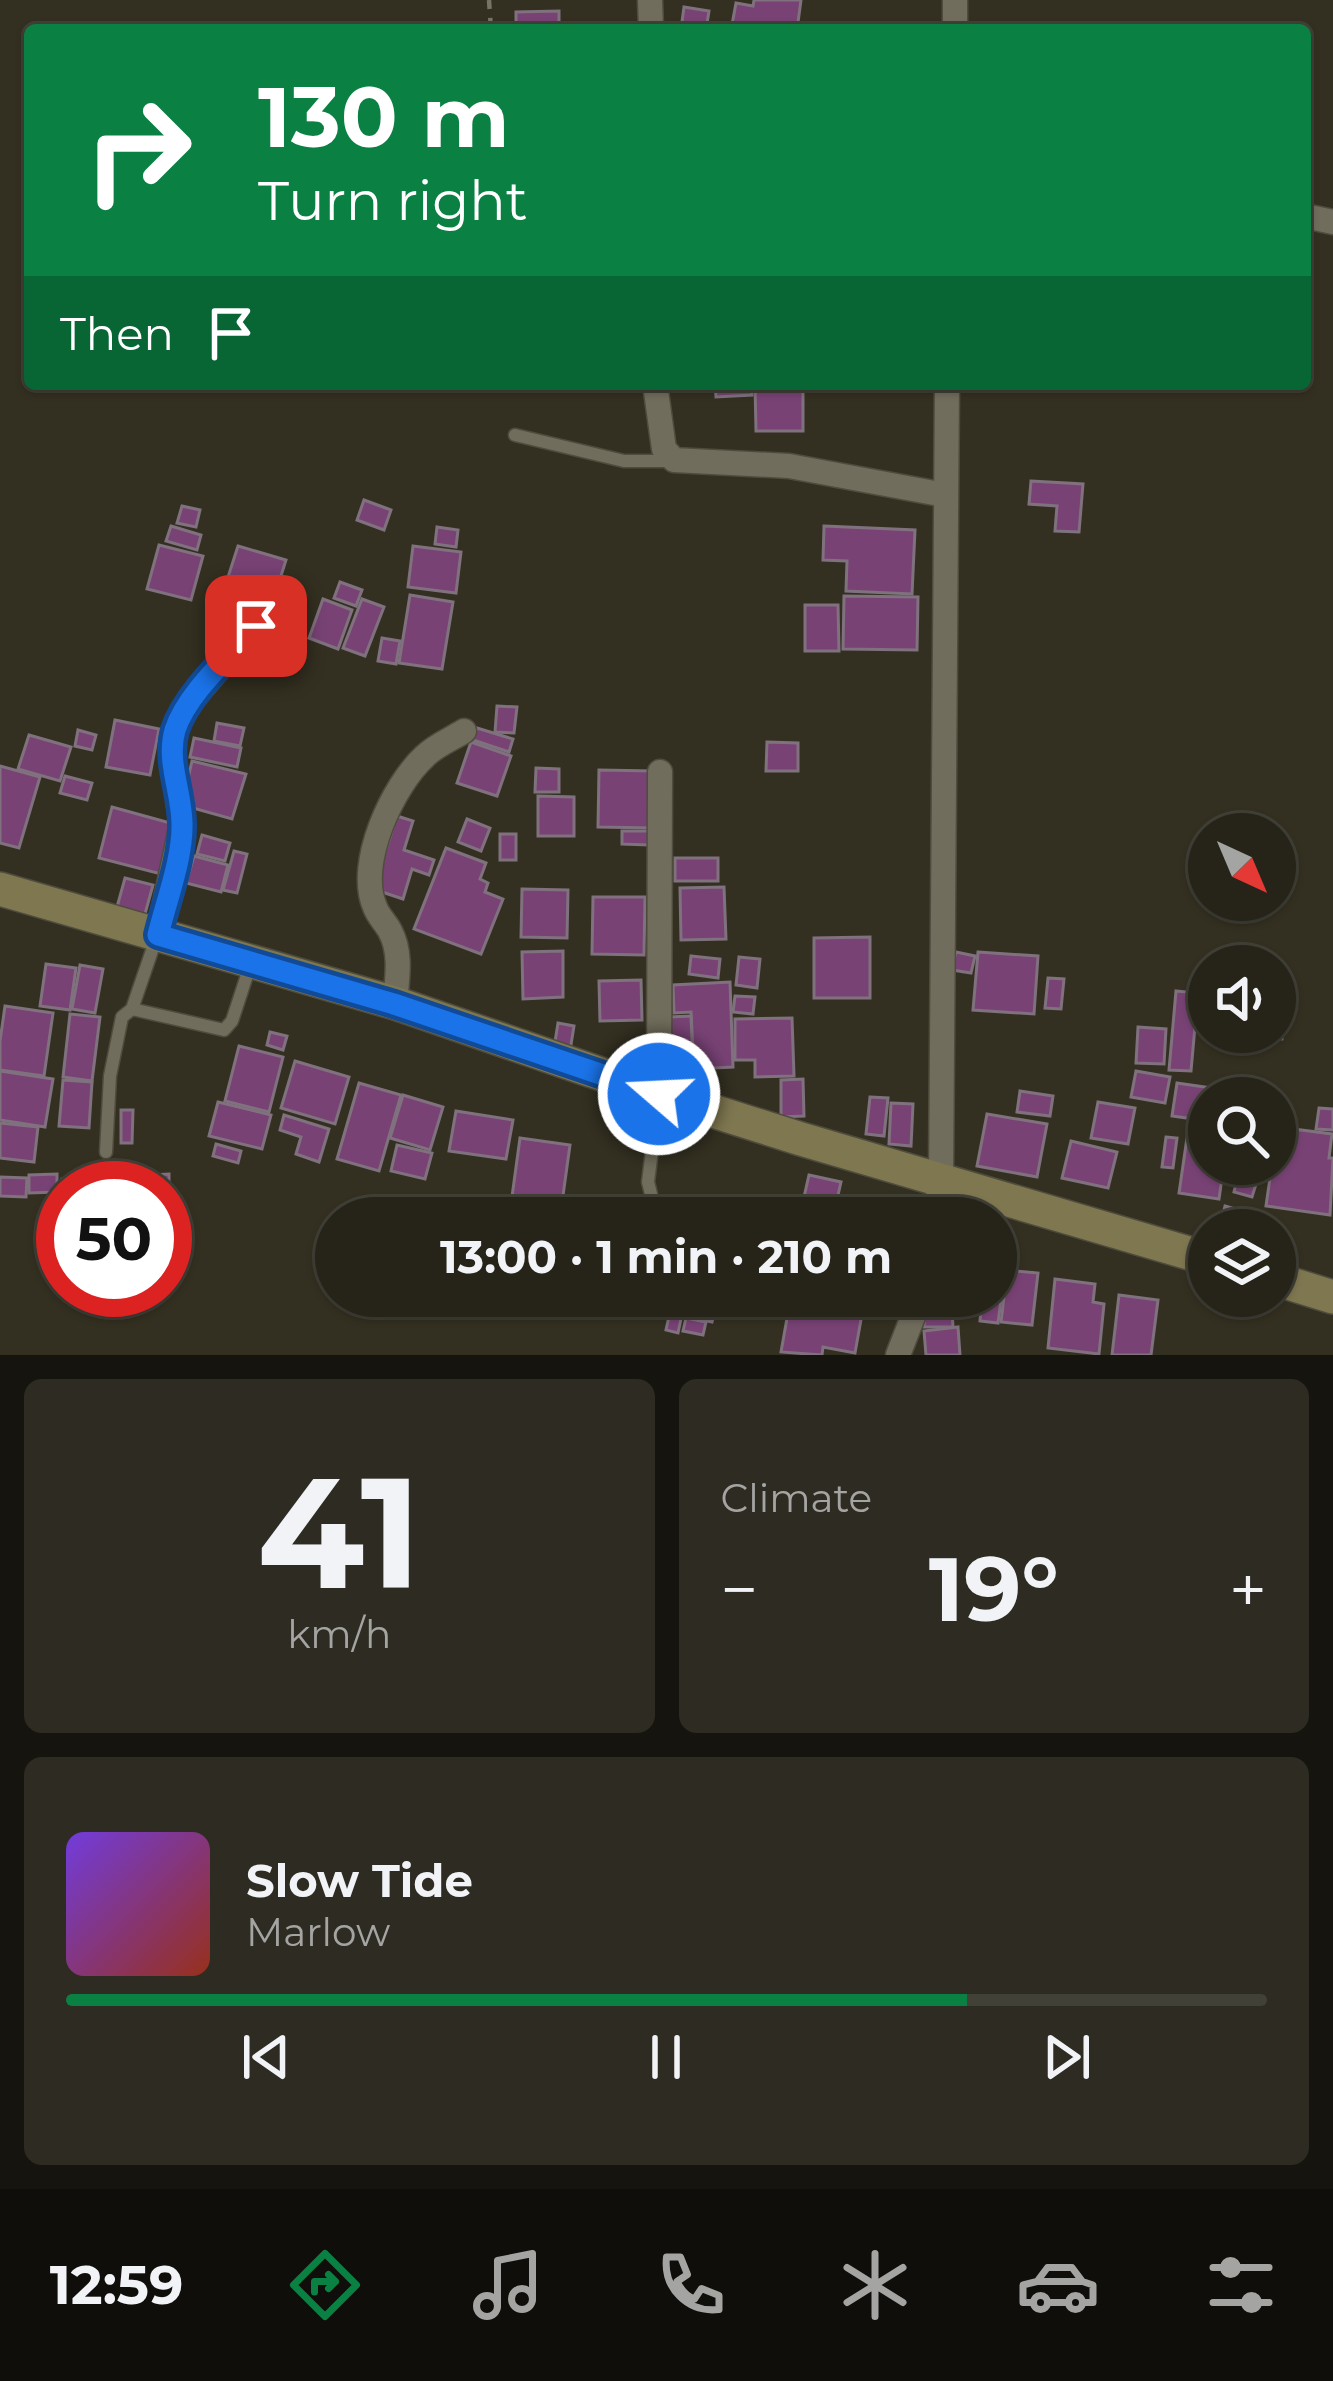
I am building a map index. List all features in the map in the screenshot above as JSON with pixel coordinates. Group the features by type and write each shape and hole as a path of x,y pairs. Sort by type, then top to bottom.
{"main road":[{"path":"0,889 394,1004 801,1139 1188,1253"},
{"path":"1296,1286 1333,1297"}],"street":[{"path":"656,390 664,448 674,460 789,466 945,495"},
{"path":"938,1197 947,390"},
{"path":"158,935 181,842 172,760 174,733 186,706 256,626"},
{"path":"394,1004 397,951 392,933 373,905 370,873 376,847 399,785 428,753 464,731"},
{"path":"659,1094 660,772"},
{"path":"898,1355 913,1317"}],"lane":[{"path":"515,435 624,461 674,460"},
{"path":"106,1152 114,1048 122,1017 132,1009 158,935"},
{"path":"132,1009 224,1030 232,1021 252,962"},
{"path":"652,1197 648,1182 659,1094"}],"building":[{"path":"754,0 801,0 798,24 732,24 736,3 753,6"},
{"path":"684,7 709,11 707,24 682,24"},
{"path":"559,11 559,24 516,24 516,12"},
{"path":"715,390 752,390 752,395 716,397"},
{"path":"755,390 803,390 803,431 756,431"},
{"path":"1031,481 1083,484 1079,532 1055,531 1057,506 1029,504"},
{"path":"364,500 391,510 384,530 357,520"},
{"path":"182,506 200,510 196,527 177,523"},
{"path":"171,526 201,535 197,550 166,541"},
{"path":"824,526 915,530 912,594 846,591 847,561 823,560"},
{"path":"437,527 458,530 456,547 435,544"},
{"path":"159,545 203,556 191,600 147,589"},
{"path":"238,546 286,560 266,623 218,608"},
{"path":"413,546 461,552 456,593 408,587"},
{"path":"340,582 362,590 356,606 334,598"},
{"path":"410,595 453,602 442,669 399,663"},
{"path":"844,596 918,597 917,650 843,649"},
{"path":"323,599 352,610 338,649 309,638"},
{"path":"362,599 384,607 365,656 343,648"},
{"path":"805,605 838,605 839,651 805,651"},
{"path":"382,638 400,641 396,664 378,661"},
{"path":"497,706 517,707 514,733 495,732"},
{"path":"115,720 159,729 150,775 106,767"},
{"path":"217,723 244,728 240,746 214,741"},
{"path":"477,728 513,739 509,752 473,740"},
{"path":"78,730 96,735 92,750 75,746"},
{"path":"29,735 71,747 60,781 18,769"},
{"path":"194,738 241,748 237,767 190,757"},
{"path":"471,742 511,756 497,796 457,783"},
{"path":"767,742 798,743 798,771 766,771"},
{"path":"192,761 246,774 232,819 182,805"},
{"path":"0,766 40,777 19,848 0,843"},
{"path":"536,768 559,769 559,792 535,792"},
{"path":"599,770 653,771 653,828 598,827"},
{"path":"65,776 92,783 87,800 60,793"},
{"path":"538,796 574,797 574,836 538,836"},
{"path":"112,807 174,824 161,874 99,858"},
{"path":"397,816 413,821 404,850 434,860 429,875 412,869 403,899 373,889"},
{"path":"467,819 490,828 481,851 458,842"},
{"path":"622,831 649,831 648,845 622,844"},
{"path":"500,834 516,834 516,860 500,860"},
{"path":"202,835 230,843 225,861 197,854"},
{"path":"446,848 486,863 480,879 488,883 485,892 503,899 481,954 414,929"},
{"path":"234,851 247,854 237,893 223,890"},
{"path":"194,856 228,865 221,892 186,883"},
{"path":"675,858 718,858 718,881 675,881"},
{"path":"125,878 153,885 145,914 117,907"},
{"path":"724,887 726,939 681,940 680,888"},
{"path":"522,889 568,890 567,938 521,937"},
{"path":"593,897 645,897 644,955 592,954"},
{"path":"870,937 870,998 814,998 814,938"},
{"path":"563,951 563,997 523,999 522,952"},
{"path":"956,952 975,956 971,973 952,970"},
{"path":"978,952 1038,956 1034,1014 973,1010"},
{"path":"691,956 720,959 718,978 689,974"},
{"path":"739,957 760,959 757,988 736,985"},
{"path":"46,964 76,968 70,1010 40,1006"},
{"path":"80,965 103,969 95,1013 72,1009"},
{"path":"1048,978 1064,979 1061,1009 1045,1008"},
{"path":"641,980 642,1020 600,1021 599,981"},
{"path":"730,982 733,1067 694,1069 691,1012 674,1013 673,985"},
{"path":"1176,991 1188,992 1191,1071 1169,1070"},
{"path":"735,996 755,997 753,1014 733,1012"},
{"path":"5,1006 53,1013 44,1076 0,1070"},
{"path":"70,1014 100,1017 92,1081 63,1077"},
{"path":"691,1016 693,1066 671,1067 669,1017"},
{"path":"792,1018 794,1076 755,1077 755,1060 735,1060 735,1019"},
{"path":"558,1023 574,1026 570,1051 554,1048"},
{"path":"1138,1027 1166,1029 1164,1064 1136,1063"},
{"path":"270,1032 287,1036 283,1050 267,1045"},
{"path":"239,1046 283,1057 269,1112 225,1101"},
{"path":"295,1061 349,1077 335,1124 281,1108"},
{"path":"0,1071 53,1079 45,1127 0,1120"},
{"path":"1136,1071 1170,1077 1165,1103 1131,1097"},
{"path":"803,1079 804,1116 781,1117 781,1080"},
{"path":"63,1080 92,1082 89,1128 59,1126"},
{"path":"359,1083 401,1095 379,1171 337,1159"},
{"path":"1177,1083 1188,1085 1188,1118 1172,1116"},
{"path":"1020,1091 1053,1096 1050,1116 1017,1112"},
{"path":"403,1095 443,1107 430,1150 390,1138"},
{"path":"870,1097 888,1098 884,1136 866,1134"},
{"path":"218,1102 271,1115 262,1149 209,1136"},
{"path":"1098,1102 1135,1108 1128,1144 1091,1138"},
{"path":"891,1103 913,1104 911,1146 889,1144"},
{"path":"1319,1108 1333,1109 1333,1130 1316,1129"},
{"path":"121,1110 133,1110 132,1143 121,1143"},
{"path":"456,1111 513,1120 506,1159 449,1151"},
{"path":"987,1114 1047,1124 1037,1177 977,1166"},
{"path":"284,1115 329,1129 319,1162 296,1154 301,1137 280,1130"},
{"path":"0,1123 38,1127 34,1162 0,1158"},
{"path":"1296,1129 1332,1134 1330,1215 1266,1206 1269,1185 1296,1185"},
{"path":"1188,1131 1188,1185 1221,1185 1219,1199 1179,1193"},
{"path":"1166,1137 1177,1138 1173,1168 1162,1167"},
{"path":"520,1138 570,1145 563,1197 512,1197"},
{"path":"1071,1141 1117,1152 1108,1188 1062,1178"},
{"path":"216,1144 241,1151 238,1163 213,1156"},
{"path":"397,1145 432,1153 425,1179 391,1171"},
{"path":"29,1175 36,1175 36,1193 29,1193"},
{"path":"809,1175 841,1182 838,1197 804,1197"},
{"path":"0,1177 27,1178 26,1197 0,1196"},
{"path":"1236,1185 1256,1185 1252,1197 1234,1192"},
{"path":"1017,1271 1038,1273 1032,1325 1001,1322 1002,1317 1017,1317"},
{"path":"1055,1279 1095,1284 1093,1302 1104,1304 1099,1354 1048,1348"},
{"path":"1119,1295 1158,1300 1151,1355 1112,1355"},
{"path":"669,1317 681,1317 678,1333 666,1330"},
{"path":"787,1317 861,1317 855,1353 823,1347 822,1355 781,1352"},
{"path":"925,1317 952,1317 953,1327 924,1327"},
{"path":"980,1317 999,1317 998,1323 980,1321"},
{"path":"686,1318 706,1322 703,1335 683,1331"},
{"path":"958,1327 960,1355 926,1355 924,1331"}],"route":[{"path":"256,626 186,706 174,733 172,760 181,842 158,935 394,1004 659,1094"}]}
